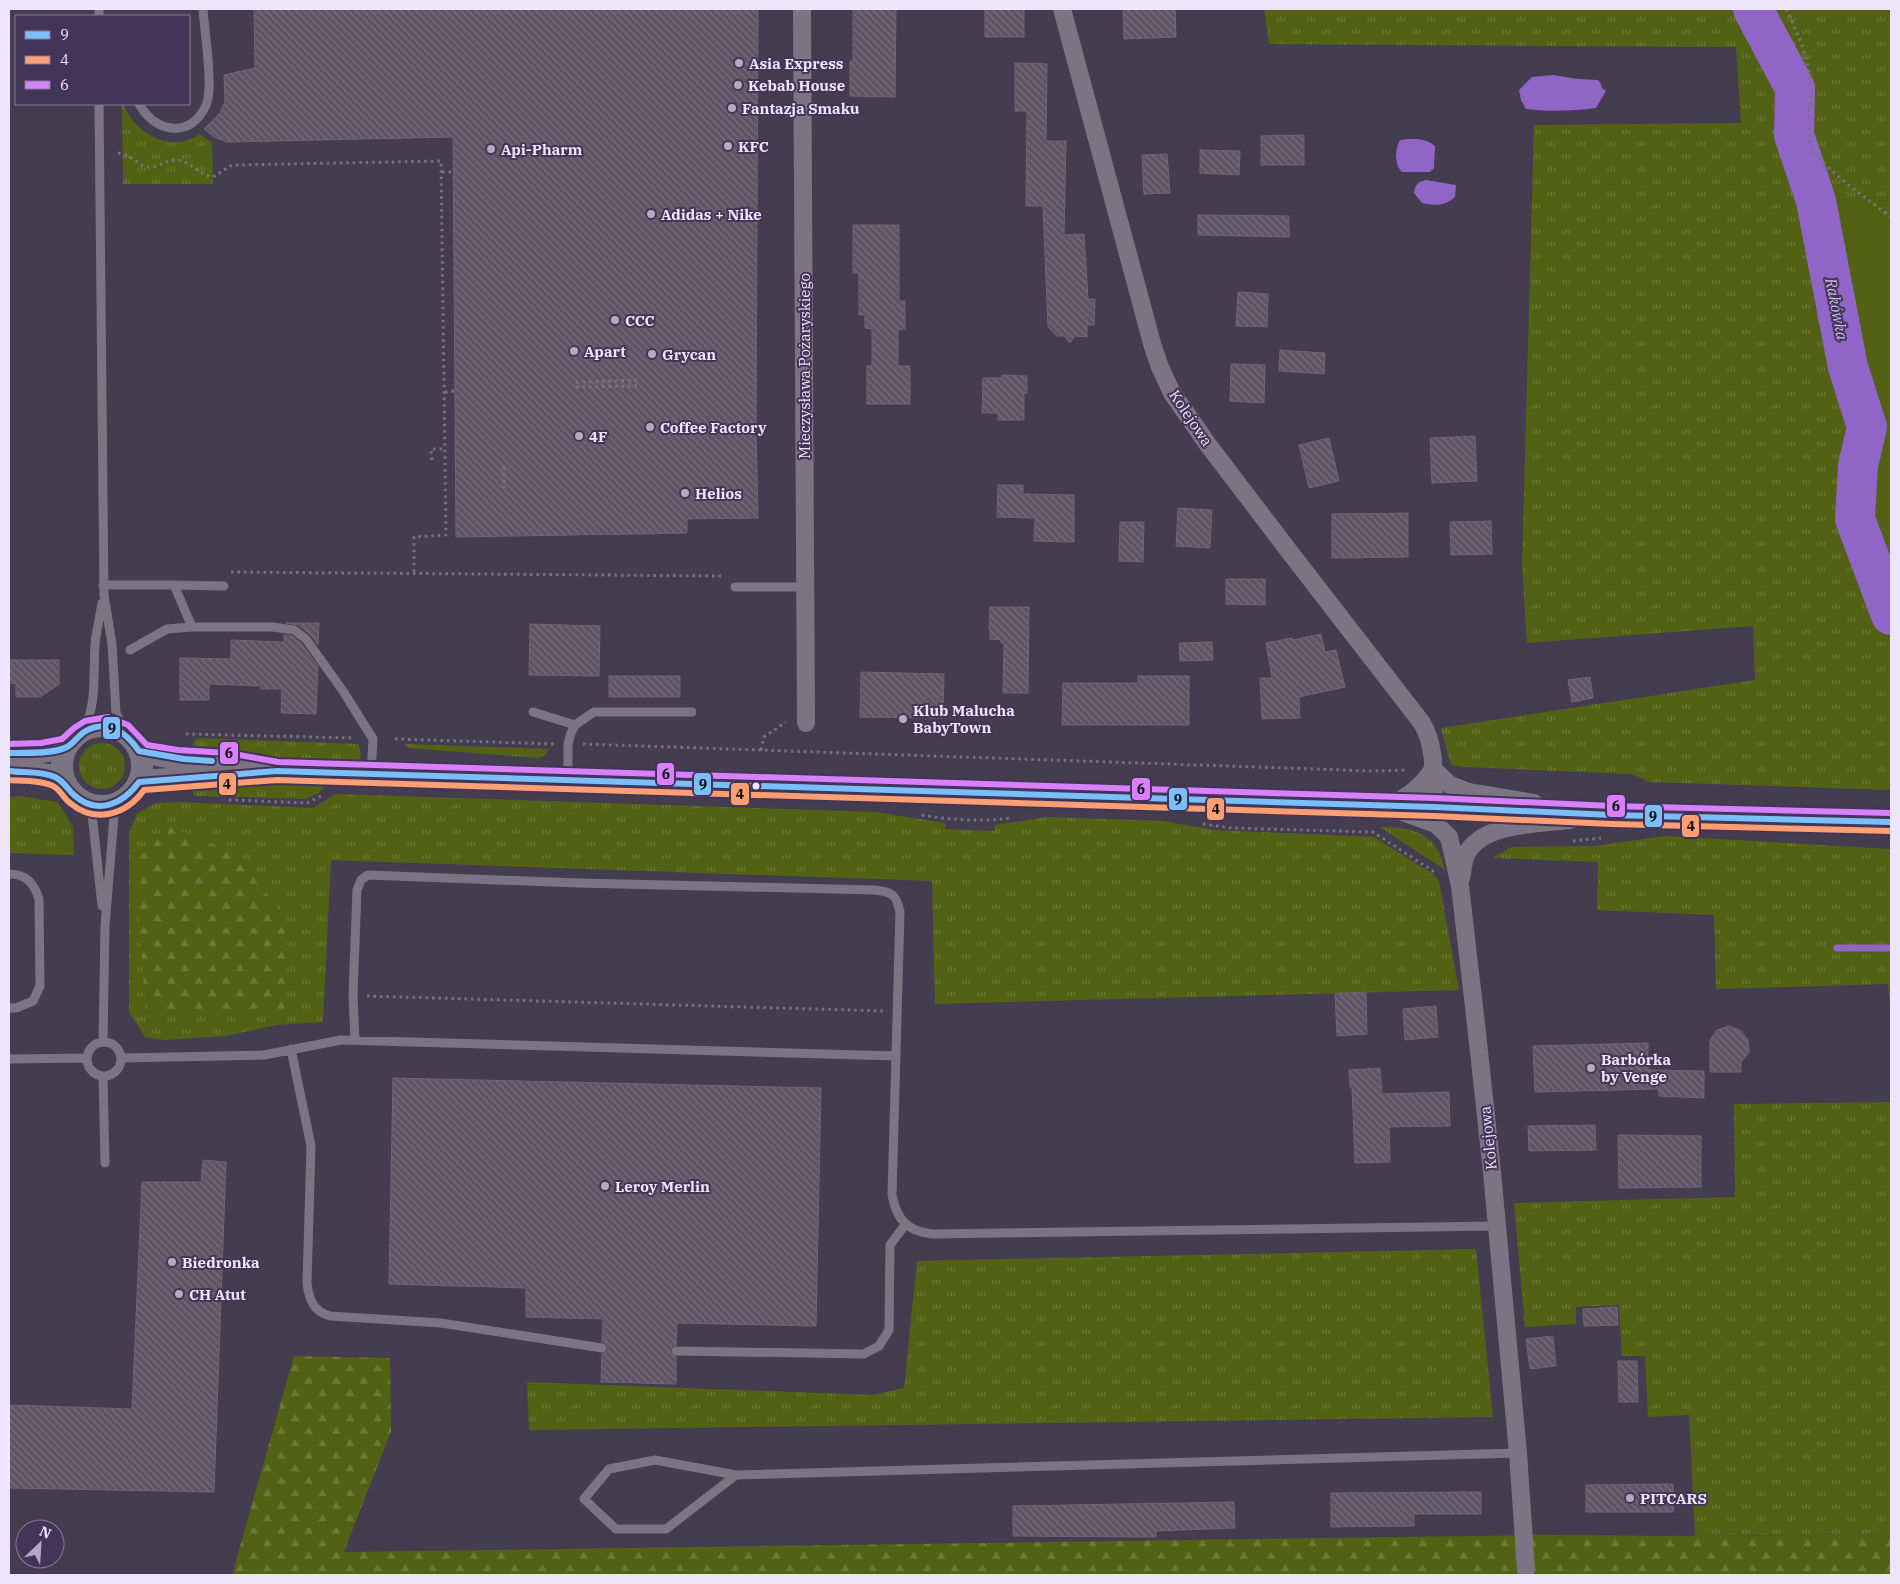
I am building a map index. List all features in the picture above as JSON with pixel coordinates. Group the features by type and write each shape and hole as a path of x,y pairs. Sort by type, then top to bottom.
{"street":[{"name":"Mieczysława Pożaryskiego","path":"798,721 805,587 802,9"},
{"name":"Kolejowa","path":"1062,9 1160,368 1172,393 1198,430 1422,723 1429,737 1433,769 1434,807"},
{"path":"133,743 142,761 142,772 139,782 127,798 118,803 103,806 88,803 75,795 66,783 62,769 64,755 76,736 84,730 108,726 154,755 221,761 277,771 1434,807 1612,815 1891,822"},
{"path":"9,754 42,752 68,747"},
{"path":"1387,806 1415,791 1426,781 1433,769 1450,785 1468,792 1612,815"},
{"path":"9,771 49,775 66,783"},
{"path":"139,782 277,771"},
{"name":"Kolejowa","path":"1387,806 1436,824 1449,837 1460,886 1476,1024 1518,1453 1526,1570"},
{"path":"1460,886 1465,856 1471,847 1484,836 1502,829 1612,815"}],"lane":[{"path":"140,105 152,120 172,128 194,123 201,114 209,88 203,9"},
{"path":"99,105 103,585 112,644 116,713 133,743"},
{"path":"103,585 224,586"},
{"path":"174,585 192,627"},
{"path":"735,587 805,587"},
{"path":"84,730 91,717 94,692 95,644 104,595"},
{"path":"130,650 168,629 192,627 273,627 294,630 306,640 343,691 373,739 371,775"},
{"path":"533,712 575,725"},
{"path":"568,780 568,744 575,725 594,712 692,712"},
{"path":"88,803 92,814 104,926"},
{"path":"103,1042 104,926 114,816 118,803"},
{"path":"9,874 27,877 36,887 39,899 40,986 33,1002 16,1008 9,1008"},
{"path":"355,1040 353,996 357,890 361,880 368,875 579,883 875,890 890,892 898,900 900,912 892,1195 896,1212 905,1224 919,1233 1496,1226"},
{"path":"121,1058 264,1055 340,1040 450,1045 896,1056"},
{"path":"103,1042 113,1045 121,1058 118,1069 114,1073 104,1076 94,1072 88,1064 87,1058 90,1049 94,1045 103,1042"},
{"path":"291,1049 311,1146 307,1283 308,1293 316,1309 322,1314 330,1316 441,1323 602,1348"},
{"path":"9,1059 51,1060 87,1058"},
{"path":"104,1076 105,1163"},
{"path":"676,1351 864,1354 879,1346 889,1330 890,1245 905,1224"},
{"path":"736,1475 666,1529 616,1529 584,1499 608,1469 655,1460 736,1475 1518,1453"}],"path":[{"path":"1786,9 1802,41 1808,63 1811,90 1809,140 1813,151 1830,170 1891,217"},
{"path":"118,153 126,153 142,166 149,167 167,161 182,161 200,172 213,177 232,165 441,161 446,535 414,537 414,572"},
{"path":"442,172 453,172"},
{"path":"576,382 640,380"},
{"path":"576,387 640,386"},
{"path":"445,392 454,391"},
{"path":"432,460 431,449 445,449"},
{"path":"504,467 504,488"},
{"path":"227,572 733,576"},
{"path":"761,750 764,737 798,721"},
{"path":"186,734 358,738"},
{"path":"395,739 1373,771 1408,770"},
{"path":"1373,832 1436,872 1440,880"},
{"path":"353,996 897,1012"}],"green space":[{"path":"1264,9 1891,9 1891,197 1816,201 1848,367 1867,427 1858,466 1855,519 1891,615 1891,790 1650,782 1631,774 1464,767 1451,765 1441,728 1755,680 1753,626 1527,643 1522,567 1534,125 1741,123 1736,47 1269,44"},
{"path":"122,105 144,131 155,137 177,142 188,140 199,134 212,143 213,184 123,184"},
{"path":"1891,197 1891,615 1855,519 1858,466 1867,427 1848,367 1816,201"},
{"path":"198,738 359,744 361,758 355,762 239,757 192,752 193,743"},
{"path":"98,743 106,743 115,747 121,753 125,766 121,779 115,785 106,789 98,789 89,785 83,779 79,770 79,762 83,753 89,747"},
{"path":"404,744 549,749 545,755 539,758 408,748"},
{"path":"262,784 327,785 317,794 306,799 197,796 194,795 191,787"},
{"path":"336,794 876,812 945,823 945,829 994,831 995,825 1046,817 1163,821 1214,830 1374,837 1433,874 1439,881 1459,990 935,1004 932,881 331,860 323,1022 277,1025 226,1036 165,1040 145,1037 129,1012 129,833 137,814 155,803 180,802 313,808"},
{"path":"20,796 58,802 73,827 74,855 9,853 9,797"},
{"path":"168,826 230,851 287,917 284,1012 146,1013 135,863"},
{"path":"1380,827 1413,831 1430,840 1441,858 1445,870"},
{"path":"1665,836 1891,849 1891,1017 1888,984 1716,989 1714,915 1597,910 1598,862 1492,858 1512,847 1595,846"},
{"path":"1891,1102 1891,1534 1695,1536 1689,1415 1648,1417 1645,1356 1622,1356 1619,1305 1576,1307 1576,1324 1525,1327 1514,1203 1735,1197 1734,1104"},
{"path":"1476,1249 1493,1417 529,1430 527,1382 872,1395 904,1388 917,1261"},
{"path":"294,1356 390,1358 391,1431 344,1552 1540,1535 1891,1534 1891,1575 232,1575"}],"shaded area":[{"path":"1553,75 1598,80 1606,91 1596,108 1561,111 1526,109 1521,100 1519,90 1532,77"},
{"path":"1420,139 1435,146 1434,168 1430,172 1402,172 1399,169 1396,156 1398,144 1400,140"},
{"path":"1426,180 1456,185 1455,197 1440,205 1422,203 1414,193 1414,190 1417,184"}],"building":[{"path":"254,9 758,9 756,428 758,518 687,519 687,533 456,537 453,137 227,142 214,137 204,129 220,113 225,101 224,75 255,68"},
{"path":"853,9 896,9 895,97 850,96 850,61 853,61"},
{"path":"985,9 1024,9 1024,37 985,37"},
{"path":"1123,9 1175,9 1176,37 1124,39"},
{"path":"1015,63 1047,64 1046,141 1066,141 1064,235 1084,234 1088,299 1095,299 1094,325 1087,325 1087,337 1075,336 1070,343 1064,336 1057,336 1048,327 1043,206 1026,206 1027,111 1015,111"},
{"path":"1304,135 1304,165 1261,165 1261,136"},
{"path":"1200,150 1240,151 1239,175 1200,173"},
{"path":"1167,154 1170,193 1144,194 1142,155"},
{"path":"1198,215 1289,216 1289,237 1198,235"},
{"path":"853,225 899,225 899,301 905,301 905,329 898,330 898,366 910,366 910,404 867,404 867,366 872,366 872,329 865,328 865,315 859,315 859,273 853,273"},
{"path":"1238,292 1268,294 1267,327 1236,326"},
{"path":"1280,350 1325,353 1324,374 1279,371"},
{"path":"1231,364 1265,365 1264,403 1230,401"},
{"path":"1002,375 1027,376 1027,393 1024,393 1024,420 998,420 998,413 982,413 983,378 1002,378"},
{"path":"1475,436 1477,481 1432,483 1430,438"},
{"path":"1329,438 1339,481 1309,488 1299,445"},
{"path":"998,485 1023,485 1023,494 1074,495 1074,542 1034,541 1035,518 997,517"},
{"path":"1178,508 1212,510 1210,548 1176,546"},
{"path":"1408,513 1408,557 1332,558 1332,514"},
{"path":"1491,521 1492,554 1451,555 1450,522"},
{"path":"1120,522 1144,522 1143,562 1119,561"},
{"path":"1226,579 1265,579 1265,605 1226,604"},
{"path":"990,607 1029,607 1028,693 1003,693 1004,643 1001,643 1001,640 990,639"},
{"path":"286,623 319,623 318,645 310,634 298,625"},
{"path":"530,624 600,626 599,676 529,675"},
{"path":"1321,634 1325,652 1336,650 1345,687 1299,697 1300,718 1262,719 1260,678 1272,678 1266,643"},
{"path":"284,635 292,636 301,643 318,666 316,714 281,713 282,689 261,689 261,686 209,684 209,700 180,700 180,658 231,659 231,640 284,642"},
{"path":"1212,642 1213,660 1180,661 1179,643"},
{"path":"9,660 59,660 59,684 40,697 16,697 16,683 9,684"},
{"path":"861,672 944,674 943,718 860,717"},
{"path":"609,676 680,676 680,697 609,697"},
{"path":"1138,676 1189,676 1189,725 1062,725 1063,683 1138,683"},
{"path":"1590,677 1593,698 1572,702 1568,680"},
{"path":"1366,992 1367,1034 1337,1036 1335,994"},
{"path":"1436,1006 1438,1037 1405,1040 1403,1009"},
{"path":"1729,1026 1740,1030 1748,1040 1749,1052 1741,1062 1741,1072 1710,1072 1710,1040 1717,1030"},
{"name":"Barbórka by Venge","path":"1648,1043 1648,1070 1704,1071 1704,1098 1659,1096 1659,1089 1535,1092 1533,1046"},
{"path":"1380,1068 1382,1094 1449,1092 1450,1126 1389,1127 1390,1162 1355,1163 1352,1087 1350,1087 1349,1070"},
{"name":"Leroy Merlin","path":"393,1078 821,1088 816,1326 677,1323 676,1345 670,1350 671,1354 676,1357 676,1384 601,1382 602,1354 607,1352 608,1348 606,1343 602,1342 603,1319 526,1317 526,1288 389,1284"},
{"path":"1595,1125 1596,1150 1529,1151 1528,1126"},
{"path":"1618,1135 1701,1136 1701,1187 1619,1188"},
{"name":"CH Atut","path":"203,1160 226,1162 214,1492 9,1488 9,1405 132,1409 142,1182 201,1182"},
{"path":"1617,1307 1618,1325 1584,1326 1583,1309"},
{"path":"1553,1336 1556,1366 1530,1369 1526,1339"},
{"path":"1618,1361 1637,1361 1638,1402 1619,1402"},
{"name":"PITCARS","path":"1673,1484 1673,1512 1586,1512 1586,1485"},
{"path":"1481,1492 1481,1514 1414,1514 1414,1526 1331,1527 1331,1493"},
{"path":"1234,1502 1235,1528 1156,1531 1156,1537 1013,1536 1013,1506"}],"waterway":[{"name":"Rakówka","path":"1753,9 1795,88 1794,135 1816,201 1848,367 1867,427 1858,466 1855,519 1891,615"},
{"path":"1837,948 1891,948"}],"transit line":[{"name":"6","path":"9,744 41,743 62,739 85,721 108,717 128,725 147,745 178,750 228,753 278,762 1434,798 1612,806 1891,813"},
{"name":"9","path":"9,753 55,751 69,746 84,732 100,726 115,729 122,733 139,751 184,759 212,761"},
{"name":"9","path":"9,771 50,775 61,781 74,795 83,801 100,806 109,805 117,801 133,790 139,782 277,771 1434,807 1612,815 1891,822"},
{"name":"4","path":"9,780 46,783 57,788 68,801 80,809 100,815 110,814 128,806 144,790 277,780 1434,816 1612,824 1891,831"}],"place":[{"name":"Asia Express","path":"739,63"},
{"name":"Kebab House","path":"738,85"},
{"name":"Fantazja Smaku","path":"732,108"},
{"name":"KFC","path":"728,146"},
{"name":"Api-Pharm","path":"491,149"},
{"name":"Adidas + Nike","path":"651,214"},
{"name":"CCC","path":"615,320"},
{"name":"Apart","path":"574,351"},
{"name":"Grycan","path":"652,354"},
{"name":"Coffee Factory","path":"650,427"},
{"name":"4F","path":"579,436"},
{"name":"Helios","path":"685,493"},
{"name":"Klub Malucha BabyTown","path":"903,719"},
{"name":"Barbórka by Venge","path":"1591,1068"},
{"name":"Leroy Merlin","path":"605,1186"},
{"name":"Biedronka","path":"172,1262"},
{"name":"CH Atut","path":"179,1294"},
{"name":"PITCARS","path":"1630,1498"}]}
